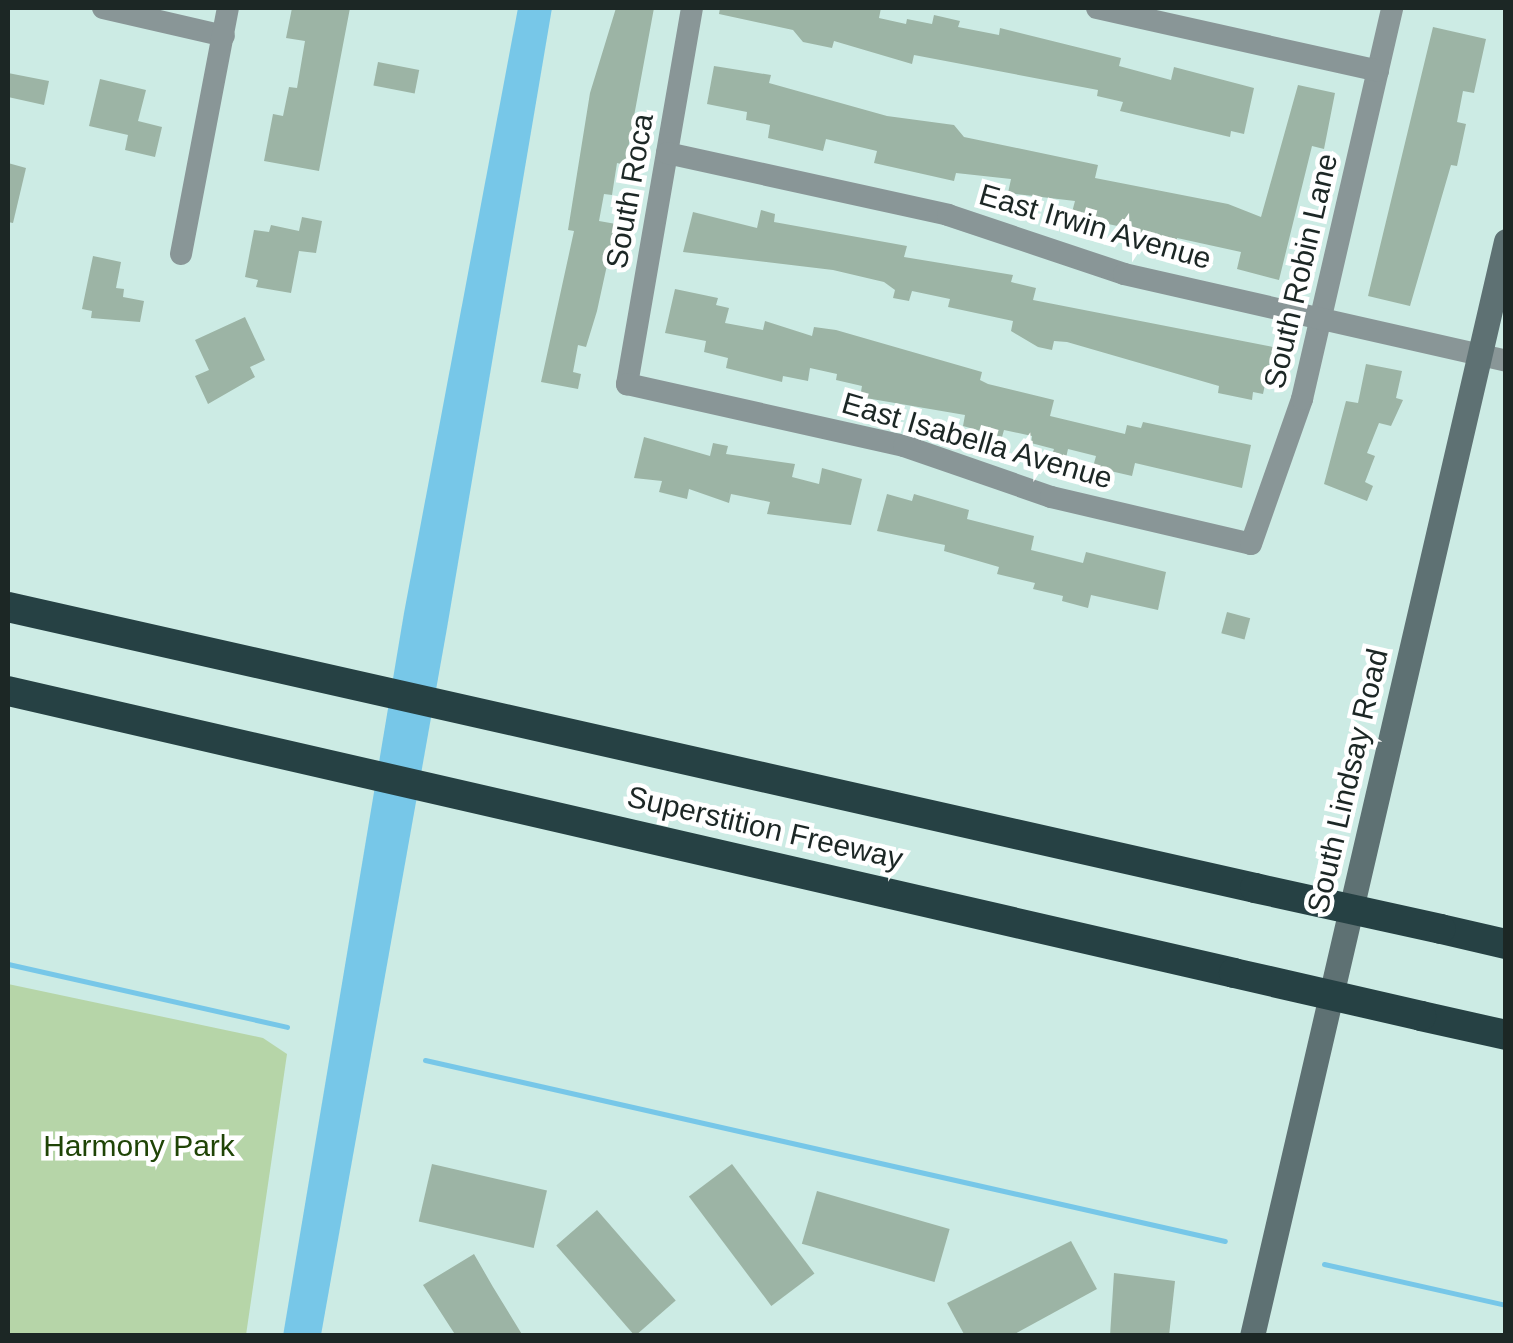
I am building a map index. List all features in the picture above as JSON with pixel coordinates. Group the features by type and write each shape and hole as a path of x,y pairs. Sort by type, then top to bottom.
{"highway":[{"name":"Superstition Freeway","path":"8,607 1506,944"},
{"name":"Superstition Freeway","path":"8,691 1506,1035"}],"main road":[{"name":"South Lindsay Road","path":"1252,1336 1506,241"}],"street":[{"path":"103,8 224,36"},
{"path":"180,254 228,8"},
{"name":"South Roca","path":"627,384 692,8"},
{"path":"1097,8 1378,71"},
{"name":"South Robin Lane","path":"1251,544 1302,399 1392,8"},
{"name":"East Irwin Avenue","path":"668,153 948,214 1124,274 1506,361"},
{"name":"East Isabella Avenue","path":"627,384 904,446 1052,497 1251,544"}],"green space":[{"name":"Harmony Park","path":"8,984 263,1038 287,1054 246,1335 8,1335"}],"water":[{"path":"518,8 552,8 447,628 321,1335 283,1336 404,613"}],"building":[{"path":"292,8 350,8 319,171 264,161 273,114 283,116 289,87 297,88 305,41 286,38"},
{"path":"616,8 654,8 625,165 617,163 612,195 604,194 599,221 616,224 586,347 578,345 573,372 581,374 578,389 541,382 574,231 568,230 590,93"},
{"path":"720,8 881,8 879,18 906,24 907,19 932,24 934,15 960,21 958,27 999,35 1000,28 1121,58 1119,66 1171,80 1174,67 1254,88 1244,134 1231,131 1230,137 1120,111 1123,102 1097,96 1098,90 914,55 912,64 834,41 832,48 803,42 793,30 719,14"},
{"path":"1433,27 1486,39 1474,93 1463,91 1457,122 1466,124 1457,166 1451,165 1410,306 1368,296"},
{"path":"378,62 419,70 415,94 373,86"},
{"path":"714,66 771,75 769,83 887,116 954,125 964,137 1098,165 1095,178 1228,204 1261,217 1298,85 1335,93 1324,149 1312,146 1279,280 1237,269 1241,252 1177,238 1175,248 1161,245 1134,238 1136,230 1071,216 1075,201 1008,193 1011,179 956,173 954,181 874,163 877,151 826,139 823,151 768,138 770,125 746,120 747,112 707,104"},
{"path":"8,73 49,81 44,105 8,97"},
{"path":"100,79 146,90 138,121 162,127 155,157 125,150 128,135 89,126"},
{"path":"8,163 26,168 13,223 8,222"},
{"path":"761,210 775,214 774,222 907,246 904,257 1013,275 1011,282 1036,288 1033,300 1273,347 1263,394 1253,392 1252,400 1218,393 1219,386 1067,342 1054,341 1052,350 1038,347 1011,331 1013,321 948,307 950,299 912,291 909,301 893,298 895,290 884,282 833,270 683,252 693,212 757,228"},
{"path":"302,217 322,221 316,253 299,251 291,293 256,287 258,280 245,277 254,230 269,232 271,225 299,231"},
{"path":"93,256 121,262 116,288 124,289 123,297 144,301 140,322 91,318 92,311 82,309"},
{"path":"675,289 718,298 716,305 729,308 725,323 763,330 765,321 812,336 814,327 836,330 982,372 980,380 988,384 1054,400 1050,416 1125,434 1127,425 1141,428 1143,422 1251,445 1242,488 1135,463 1132,476 1093,467 1096,456 1068,449 1066,458 1052,455 1054,449 1031,443 1032,436 1004,430 1002,437 963,426 965,415 860,397 862,386 836,380 837,374 810,368 808,381 783,376 782,382 726,368 728,358 704,352 706,341 665,333"},
{"path":"245,317 265,360 250,367 255,377 208,404 195,376 209,370 195,340"},
{"path":"1366,364 1402,371 1396,398 1403,400 1391,426 1379,423 1367,453 1375,456 1365,482 1373,486 1367,501 1324,484 1346,401 1358,403"},
{"path":"644,437 710,456 713,443 728,446 726,454 795,464 792,477 819,484 822,468 862,479 851,525 767,514 770,502 731,494 729,503 689,489 687,499 659,492 662,481 634,478"},
{"path":"887,494 912,501 914,494 969,510 967,519 1034,536 1031,550 1083,563 1086,552 1166,572 1158,610 1091,595 1088,608 1062,601 1063,596 1033,589 1035,583 997,574 999,567 944,551 945,545 877,531"},
{"path":"1227,612 1250,618 1244,639 1221,633"},
{"path":"432,1164 547,1191 534,1248 419,1221"},
{"path":"732,1164 814,1273 771,1306 689,1196"},
{"path":"817,1191 950,1229 934,1282 802,1244"},
{"path":"597,1210 676,1301 635,1336 556,1245"},
{"path":"1071,1241 1097,1289 1011,1336 965,1336 947,1303"},
{"path":"474,1254 523,1336 456,1336 423,1285"},
{"path":"1114,1273 1175,1281 1169,1336 1110,1336"}],"waterway":[{"path":"8,964 287,1027"},
{"path":"425,1060 1225,1241"},
{"path":"1324,1264 1506,1305"}]}
